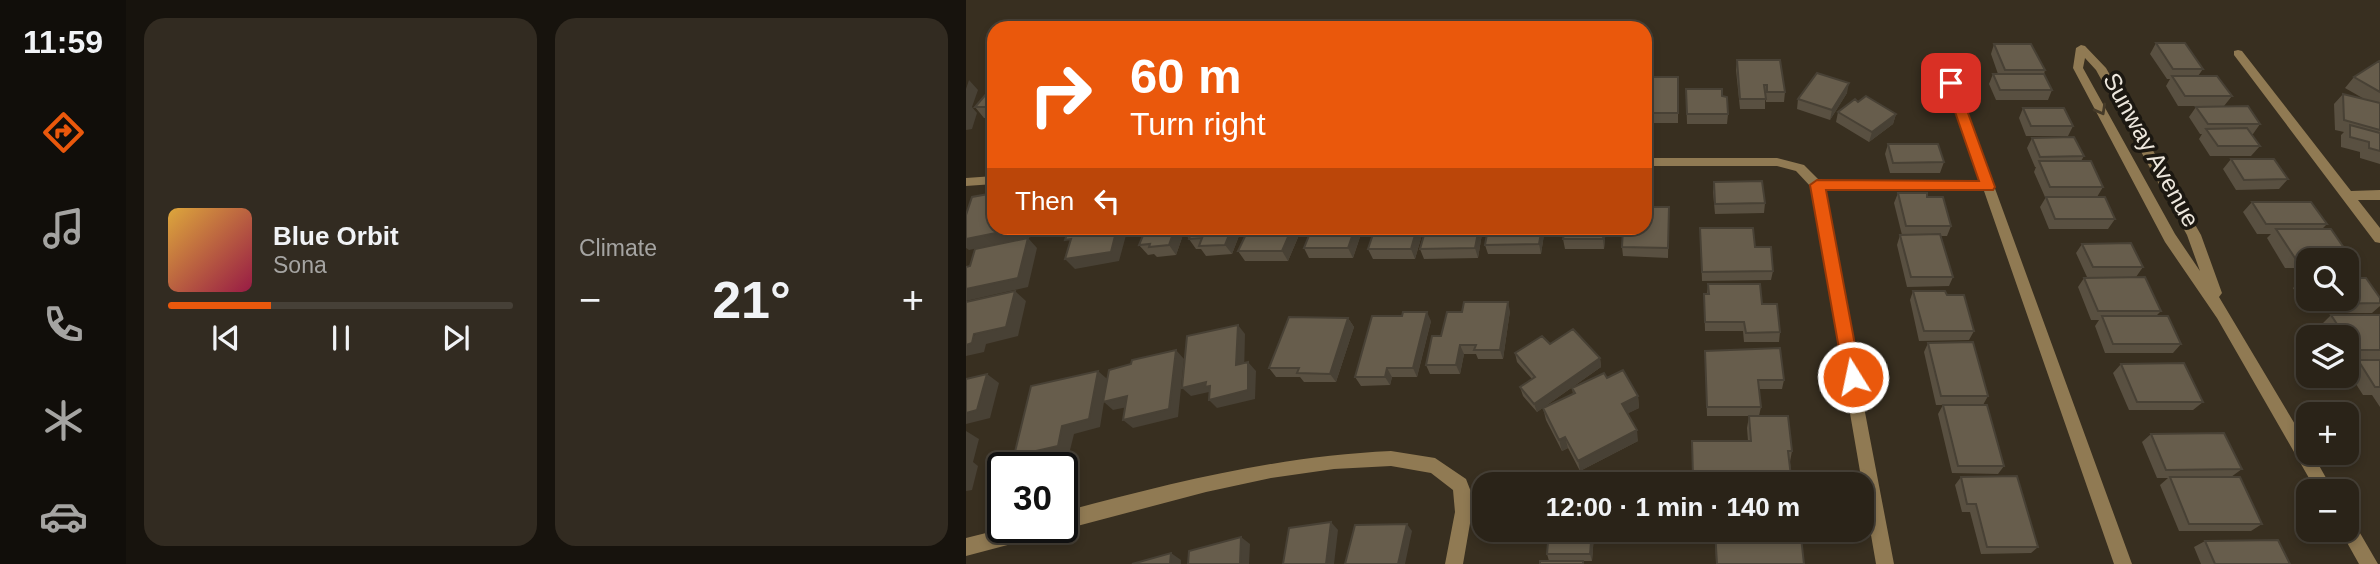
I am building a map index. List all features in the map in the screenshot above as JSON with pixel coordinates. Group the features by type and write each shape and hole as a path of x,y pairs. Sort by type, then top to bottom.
{"street":[{"name":"Sunway Avenue","path":"2222,314 2194,235 2101,68 2081,48 2078,68 2170,238 2222,314 2318,479"},
{"path":"2238,53 2380,238"},
{"path":"1942,57 2123,564"},
{"path":"1652,162 1777,162 1800,168 1817,185 1885,564"},
{"path":"966,182 987,180"},
{"path":"1817,185 1987,187"},
{"path":"2348,196 2380,195"},
{"path":"1078,517 1255,472 1328,461 1391,459 1419,462 1446,470 1461,485 1464,503 1454,564"},
{"path":"966,547 987,541"},
{"path":"2356,542 2369,564"}],"building":[{"path":"2156,43 2185,43 2203,69 2173,69"},
{"path":"1994,44 2031,44 2045,70 2005,70"},
{"path":"1737,60 1780,60 1785,92 1767,92 1767,85 1764,85 1766,99 1740,99"},
{"path":"2380,61 2380,92 2354,77"},
{"path":"1817,73 1849,83 1832,110 1798,99"},
{"path":"1993,74 2044,74 2052,90 2000,90"},
{"path":"2172,76 2217,76 2232,96 2185,96"},
{"path":"1652,77 1678,77 1678,113 1652,113"},
{"path":"1686,89 1722,89 1722,96 1727,97 1728,114 1687,114"},
{"path":"987,93 987,107 975,107"},
{"path":"2343,94 2380,103 2380,130 2344,120"},
{"path":"1866,96 1896,114 1872,132 1838,112 1855,99 1858,102"},
{"path":"2248,106 2260,124 2208,124 2196,107"},
{"path":"2023,108 2064,108 2073,126 2031,126"},
{"path":"2350,125 2380,133 2380,151 2369,148 2369,142 2350,137"},
{"path":"2247,128 2260,146 2218,146 2206,129"},
{"path":"2074,137 2084,156 2040,157 2032,138"},
{"path":"1888,144 1938,144 1944,162 1893,163"},
{"path":"2231,159 2274,159 2288,179 2244,180"},
{"path":"2039,161 2091,161 2103,187 2050,187"},
{"path":"1762,181 1765,203 1715,204 1714,182"},
{"path":"1898,193 1927,193 1927,197 1943,197 1951,226 1906,226"},
{"path":"987,194 987,235 966,239 966,215 972,197"},
{"path":"2046,197 2105,197 2115,219 2055,219"},
{"path":"2252,202 2311,202 2327,224 2266,224"},
{"path":"1652,207 1669,207 1668,248 1622,247 1623,235 1652,235"},
{"path":"1700,228 1753,228 1755,247 1771,247 1773,271 1702,272"},
{"path":"2276,229 2331,229 2344,248 2296,248 2295,258"},
{"path":"1940,234 1953,277 1911,277 1900,235"},
{"path":"1067,235 1115,235 1111,252 1065,259 1071,239 1065,240"},
{"path":"1143,235 1173,235 1169,245 1139,245"},
{"path":"1190,235 1229,235 1225,245 1199,246 1202,238 1189,239"},
{"path":"1246,235 1289,235 1282,251 1238,251"},
{"path":"1309,235 1353,235 1348,248 1304,248"},
{"path":"1373,235 1415,235 1411,249 1368,249"},
{"path":"1424,235 1478,235 1475,248 1420,249"},
{"path":"1487,235 1541,235 1539,244 1485,245"},
{"path":"1564,235 1603,235 1603,239 1563,239"},
{"path":"1028,238 1018,278 966,289 966,267 970,266 975,249"},
{"path":"2131,243 2143,267 2093,267 2082,244"},
{"path":"2145,277 2161,311 2098,311 2084,278"},
{"path":"2359,278 2366,278 2380,298 2380,303 2359,303"},
{"path":"1708,284 1760,284 1762,304 1777,304 1780,332 1746,333 1744,322 1705,322 1704,294 1709,294"},
{"path":"1015,291 1006,327 974,334 972,343 966,345 966,302"},
{"path":"1913,291 1945,291 1947,295 1964,295 1974,331 1924,331"},
{"path":"1464,302 1508,302 1500,350 1474,350 1476,345 1460,345 1456,365 1426,365 1432,336 1441,336 1447,312 1462,312"},
{"path":"1403,312 1427,312 1413,368 1387,368 1385,377 1355,377 1372,316 1402,316"},
{"path":"2331,315 2380,315 2380,350 2359,350 2359,325 2338,325"},
{"path":"2102,316 2168,316 2181,344 2113,344"},
{"path":"1289,317 1348,318 1330,374 1297,373 1299,368 1269,368"},
{"path":"1238,325 1236,365 1248,362 1248,390 1209,400 1210,386 1205,387 1206,382 1182,388 1187,336"},
{"path":"1573,329 1600,358 1534,404 1520,387 1535,377 1515,353 1542,336 1550,344"},
{"path":"1973,342 1988,396 1941,396 1928,343"},
{"path":"1780,348 1784,380 1758,380 1761,407 1707,407 1705,351"},
{"path":"1176,350 1169,409 1123,420 1127,396 1103,402 1109,370 1131,364 1132,360"},
{"path":"2359,360 2380,360 2380,387 2375,387"},
{"path":"2184,363 2203,402 2137,402 2121,364"},
{"path":"1623,370 1638,396 1622,404 1637,430 1578,461 1565,437 1559,440 1543,408 1575,393 1572,388 1604,373 1607,378"},
{"path":"1098,371 1089,419 1062,426 1058,446 1032,452 1015,452 1031,386"},
{"path":"987,374 977,410 966,413 966,379"},
{"path":"1943,405 1987,405 2004,466 1958,466"},
{"path":"1749,416 1788,416 1792,451 1788,451 1790,472 1693,472 1692,441 1751,441"},
{"path":"2224,433 2242,469 2166,470 2151,434"},
{"path":"2017,476 2038,547 1987,547 1976,504 1967,504 1961,477"},
{"path":"2170,477 2240,477 2262,524 2189,524"},
{"path":"1331,522 1326,564 1283,564 1289,528"},
{"path":"1407,524 1398,564 1345,564 1355,525"},
{"path":"1241,537 1240,564 1188,564 1189,551"},
{"path":"2278,540 2290,564 2215,564 2205,541"},
{"path":"1548,542 1591,542 1590,554 1547,554"},
{"path":"1716,542 1802,542 1804,564 1717,564"},
{"path":"1171,553 1170,564 1132,564"},
{"path":"1540,561 1583,561 1583,564 1540,564"}],"route":[{"path":"1853,377 1817,185 1987,187 1951,83"}]}
